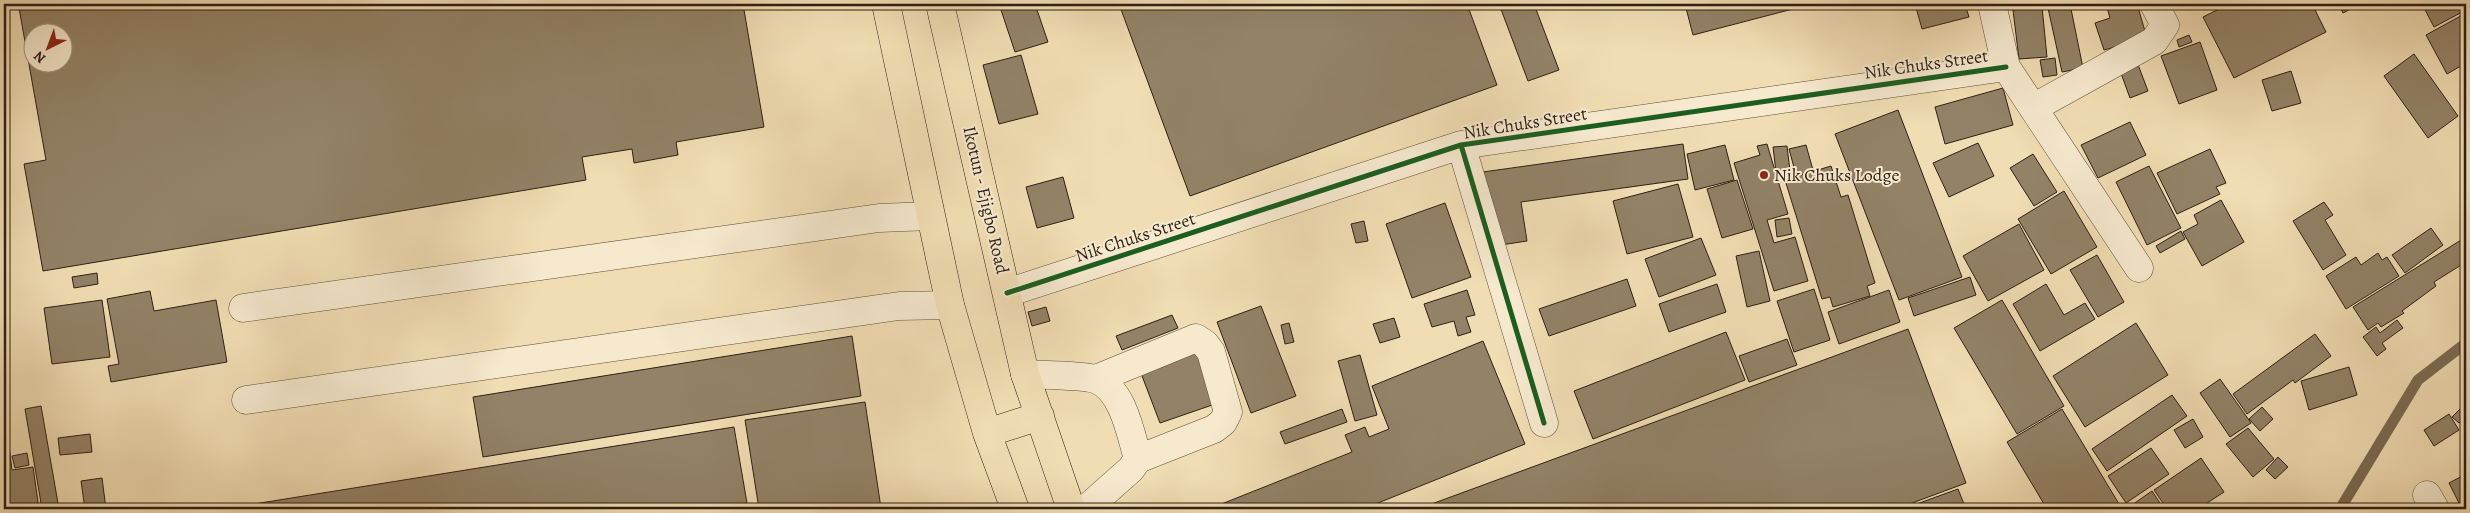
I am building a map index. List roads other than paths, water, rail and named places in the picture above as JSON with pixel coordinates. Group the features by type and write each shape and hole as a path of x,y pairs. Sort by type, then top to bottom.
{"main road":[{"path":"886,4 950,306 987,433 1015,509"},
{"name":"Ikotun - Ejigbo Road","path":"940,4 1026,374 1071,509"},
{"path":"987,433 1040,416"}],"street":[{"path":"1992,4 2006,66 2139,268"},
{"path":"2033,108 2154,42 2165,25 2154,4"},
{"name":"Nik Chuks Street","path":"1007,293 1461,146 2006,66"},
{"path":"1461,146 1544,423"},
{"path":"244,308 879,218 930,216"},
{"path":"246,400 899,306 950,306"},
{"path":"1026,374 1096,379 1196,338 1206,344 1211,352 1228,412 1223,422 1214,429 1138,459 1131,469 1086,509"},
{"path":"1096,379 1110,391 1123,408 1138,459"}],"waterway":[{"path":"2340,509 2418,380 2466,343"}],"place":[{"name":"Nik Chuks Lodge","path":"1764,175"}]}
